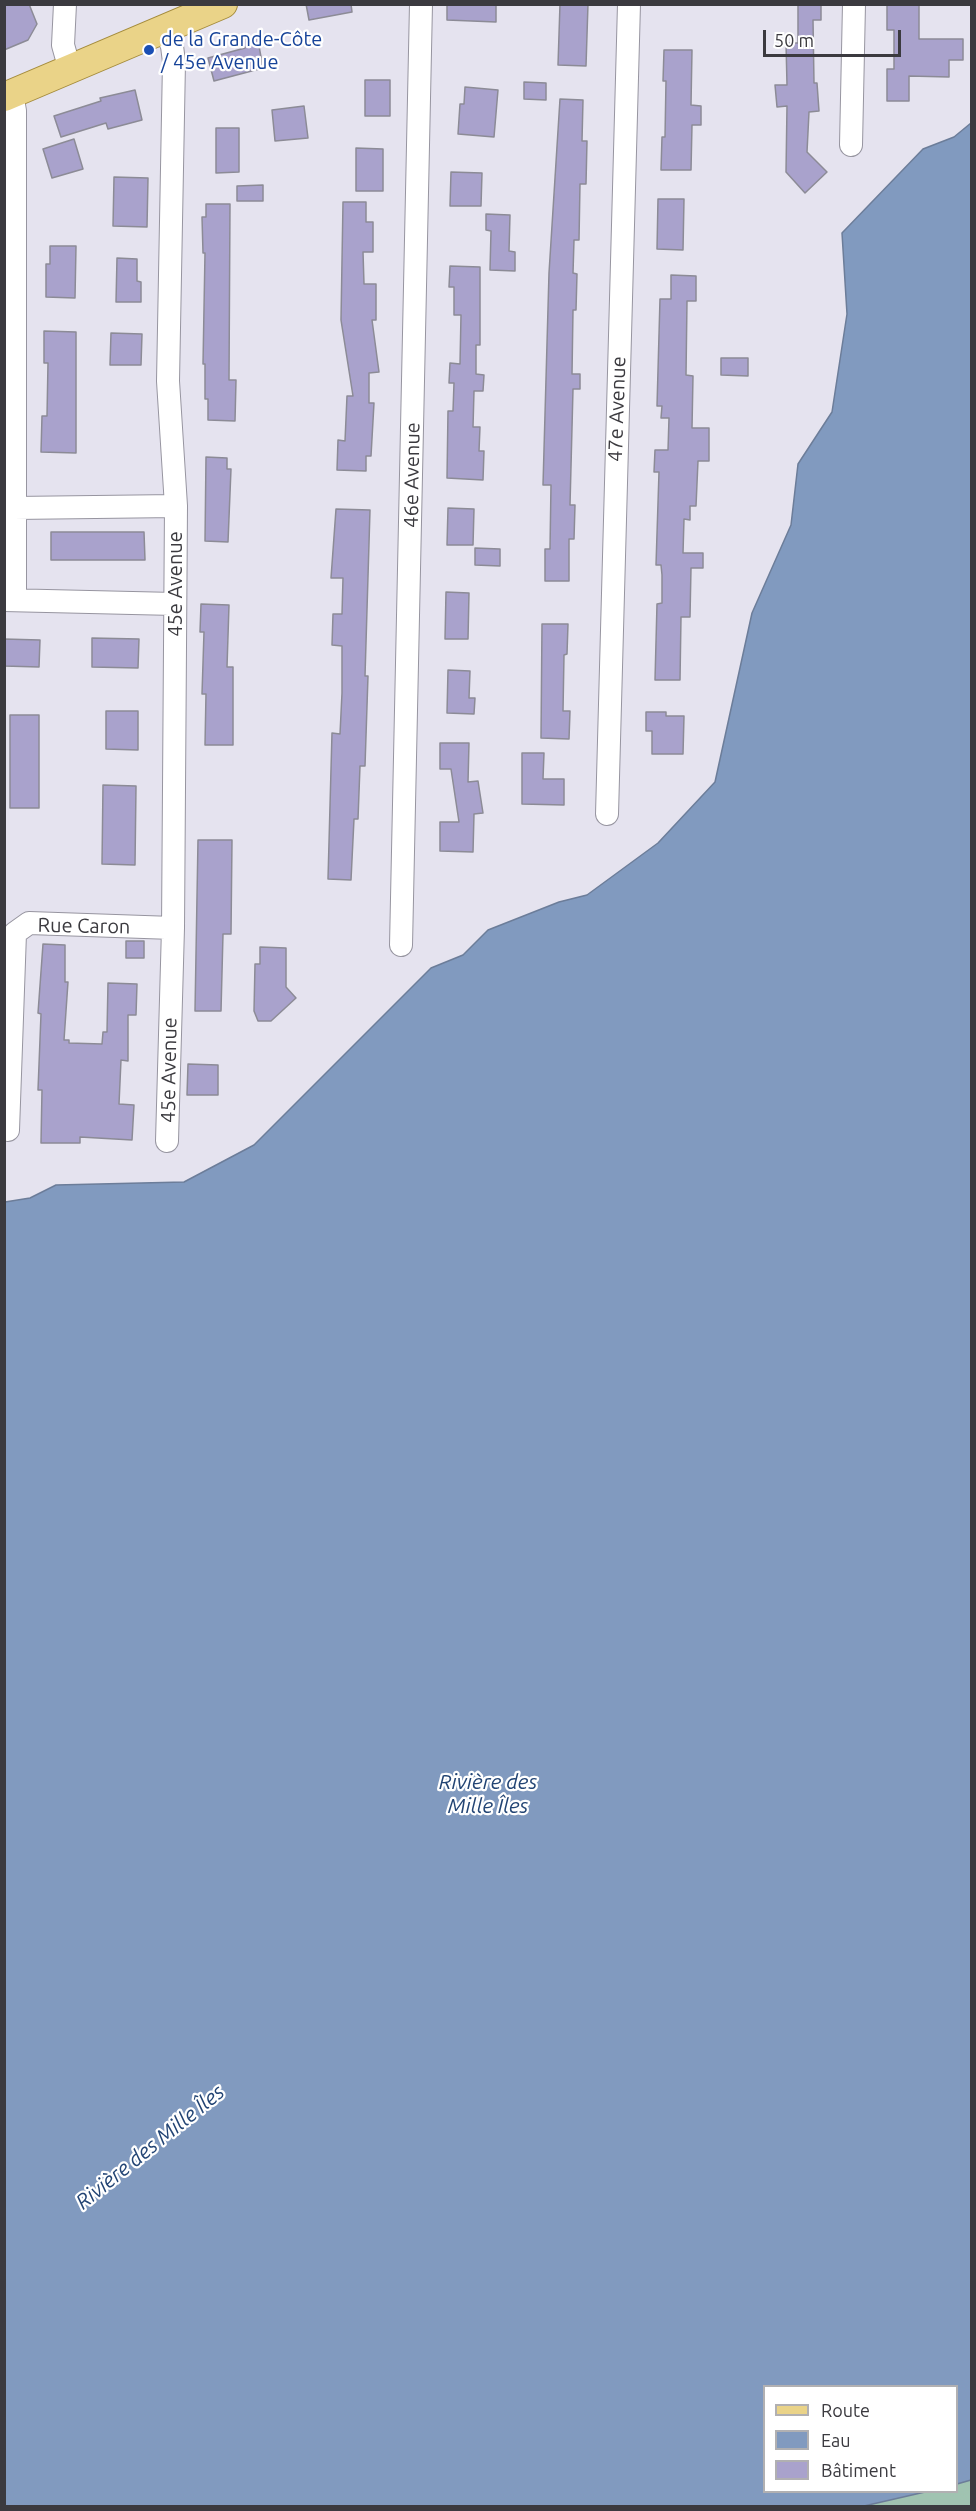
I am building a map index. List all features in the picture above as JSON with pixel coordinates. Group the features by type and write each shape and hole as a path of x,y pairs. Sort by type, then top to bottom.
{"main road":[{"path":"8,95 165,29 192,11 223,4"}],"street":[{"path":"65,4 63,45 70,70"},
{"name":"46e Avenue","path":"401,945 422,4"},
{"name":"47e Avenue","path":"607,814 629,4"},
{"path":"851,145 854,4"},
{"name":"45e Avenue","path":"165,29 172,46 174,62 168,381 176,506 173,928 167,1141"},
{"path":"8,95 15,111 14,508 10,600 175,604"},
{"path":"14,508 176,506"},
{"name":"Rue Caron","path":"8,1130 15,933 29,924 173,928"}],"green space":[{"path":"971,2480 971,2506 864,2506 921,2493 958,2493 958,2484"}],"water":[{"name":"Rivière des Mille Îles","path":"971,123 971,2480 958,2484 958,2385 763,2385 763,2493 921,2493 864,2506 5,2506 5,1202 30,1198 56,1185 184,1182 254,1145 431,968 463,955 488,930 559,902 587,895 658,843 715,782 752,613 791,525 798,464 832,412 847,314 842,233 923,149 954,137"}],"building":[{"path":"4,4 29,4 37,24 28,40 4,50"},
{"path":"306,4 351,4 352,12 309,20"},
{"path":"447,4 496,4 496,22 447,20"},
{"path":"560,4 588,4 586,66 558,65"},
{"path":"798,4 821,4 821,20 813,20 814,83 817,83 819,111 809,112 807,152 827,172 805,193 786,172 787,106 777,107 775,85 787,85 786,43 798,43"},
{"path":"887,4 919,4 919,39 963,39 963,60 949,60 949,77 909,76 909,101 887,101 887,69 894,69 894,30 887,30"},
{"path":"257,35 263,68 214,81 208,58 245,48 243,39"},
{"path":"664,50 692,50 691,105 701,106 701,125 692,125 691,170 661,170 662,137 665,137"},
{"path":"365,80 390,80 390,116 365,116"},
{"path":"524,82 546,83 546,100 524,99"},
{"path":"465,87 498,90 494,137 458,134 460,104 464,104"},
{"path":"135,90 142,120 108,129 106,123 61,137 54,116 101,101 100,98"},
{"path":"560,99 583,100 582,141 587,141 586,184 580,184 579,240 574,240 573,273 577,274 576,310 573,310 572,374 580,374 580,389 573,389 570,505 575,505 574,539 569,539 569,581 545,581 545,549 550,549 551,485 543,485 549,273"},
{"path":"304,106 308,138 275,141 272,110"},
{"path":"216,128 239,128 239,172 216,173"},
{"path":"74,139 83,169 52,178 43,149"},
{"path":"356,148 383,149 383,191 356,191"},
{"path":"451,172 482,173 481,206 450,206"},
{"path":"114,177 148,178 147,227 113,226"},
{"path":"263,185 263,201 237,201 237,186"},
{"path":"658,199 684,199 683,250 657,249"},
{"path":"343,202 366,202 366,222 373,222 373,252 363,252 364,284 376,284 376,320 372,320 379,372 369,373 369,403 374,403 371,456 366,456 366,471 337,470 338,440 345,441 347,396 353,396 341,320"},
{"path":"206,204 230,204 229,380 236,380 235,421 208,420 208,399 205,399 205,364 203,364 205,253 203,253 202,217 206,217"},
{"path":"486,214 510,215 509,251 515,252 515,271 490,270 491,231 486,230"},
{"path":"50,246 76,246 75,298 46,297 46,264 50,264"},
{"path":"117,258 137,259 137,281 141,282 141,302 116,302"},
{"path":"450,266 480,267 480,345 476,345 476,374 484,375 483,391 474,391 473,427 480,427 479,451 484,451 483,480 447,478 448,411 453,411 454,383 449,383 450,363 460,364 461,315 454,315 454,287 449,287"},
{"path":"671,275 696,276 696,301 687,301 686,375 693,376 692,428 709,428 709,461 698,461 696,506 690,506 690,520 684,519 683,553 703,553 703,568 691,568 690,617 681,617 680,680 655,680 657,604 662,603 662,575 661,565 656,565 659,472 654,472 655,450 668,450 669,418 661,418 662,406 657,406 660,299 671,299"},
{"path":"44,331 76,332 76,453 41,452 42,416 47,416 48,363 44,363"},
{"path":"111,333 142,334 141,365 110,365"},
{"path":"721,358 748,358 748,376 721,375"},
{"path":"206,457 227,458 227,469 231,469 228,542 205,541"},
{"path":"448,508 474,509 473,545 447,545"},
{"path":"336,509 370,510 365,766 360,766 358,819 354,819 351,880 328,879 332,733 340,734 342,693 342,646 332,645 333,614 342,614 343,578 331,578"},
{"path":"51,532 144,532 145,560 51,560"},
{"path":"475,548 500,549 500,566 475,565"},
{"path":"446,592 469,593 468,639 445,639"},
{"path":"201,604 229,605 227,667 233,667 233,745 205,745 206,694 202,694 204,632 200,632"},
{"path":"542,624 568,624 567,654 564,655 563,711 570,711 569,739 541,738"},
{"path":"92,638 139,639 138,668 92,667"},
{"path":"4,639 40,640 39,667 4,666"},
{"path":"448,670 470,671 469,698 475,698 474,714 447,713"},
{"path":"106,711 138,711 138,750 106,749"},
{"path":"646,712 666,712 666,716 684,716 683,754 652,754 652,731 646,731"},
{"path":"10,715 39,715 39,808 10,808"},
{"path":"440,743 469,743 468,782 478,781 483,813 474,814 473,852 440,851 440,822 459,822 451,769 440,769"},
{"path":"522,753 544,753 543,779 564,779 564,805 522,804"},
{"path":"103,785 136,786 135,865 102,864"},
{"path":"198,840 232,840 231,934 223,934 221,1011 195,1011"},
{"path":"126,941 144,941 144,958 126,958"},
{"path":"43,944 65,945 65,982 68,982 64,1040 69,1040 69,1043 102,1044 103,1032 107,1032 108,983 137,984 136,1015 128,1015 128,1061 121,1060 119,1104 134,1105 132,1140 80,1137 80,1143 41,1143 42,1090 38,1090 41,1014 38,1013"},
{"path":"260,947 286,948 286,987 296,998 271,1021 258,1021 254,1011 255,964 260,964"},
{"path":"188,1064 218,1065 218,1095 187,1095"}],"place":[{"name":"de la Grande-Côte / 45e Avenue","path":"149,50"}]}
